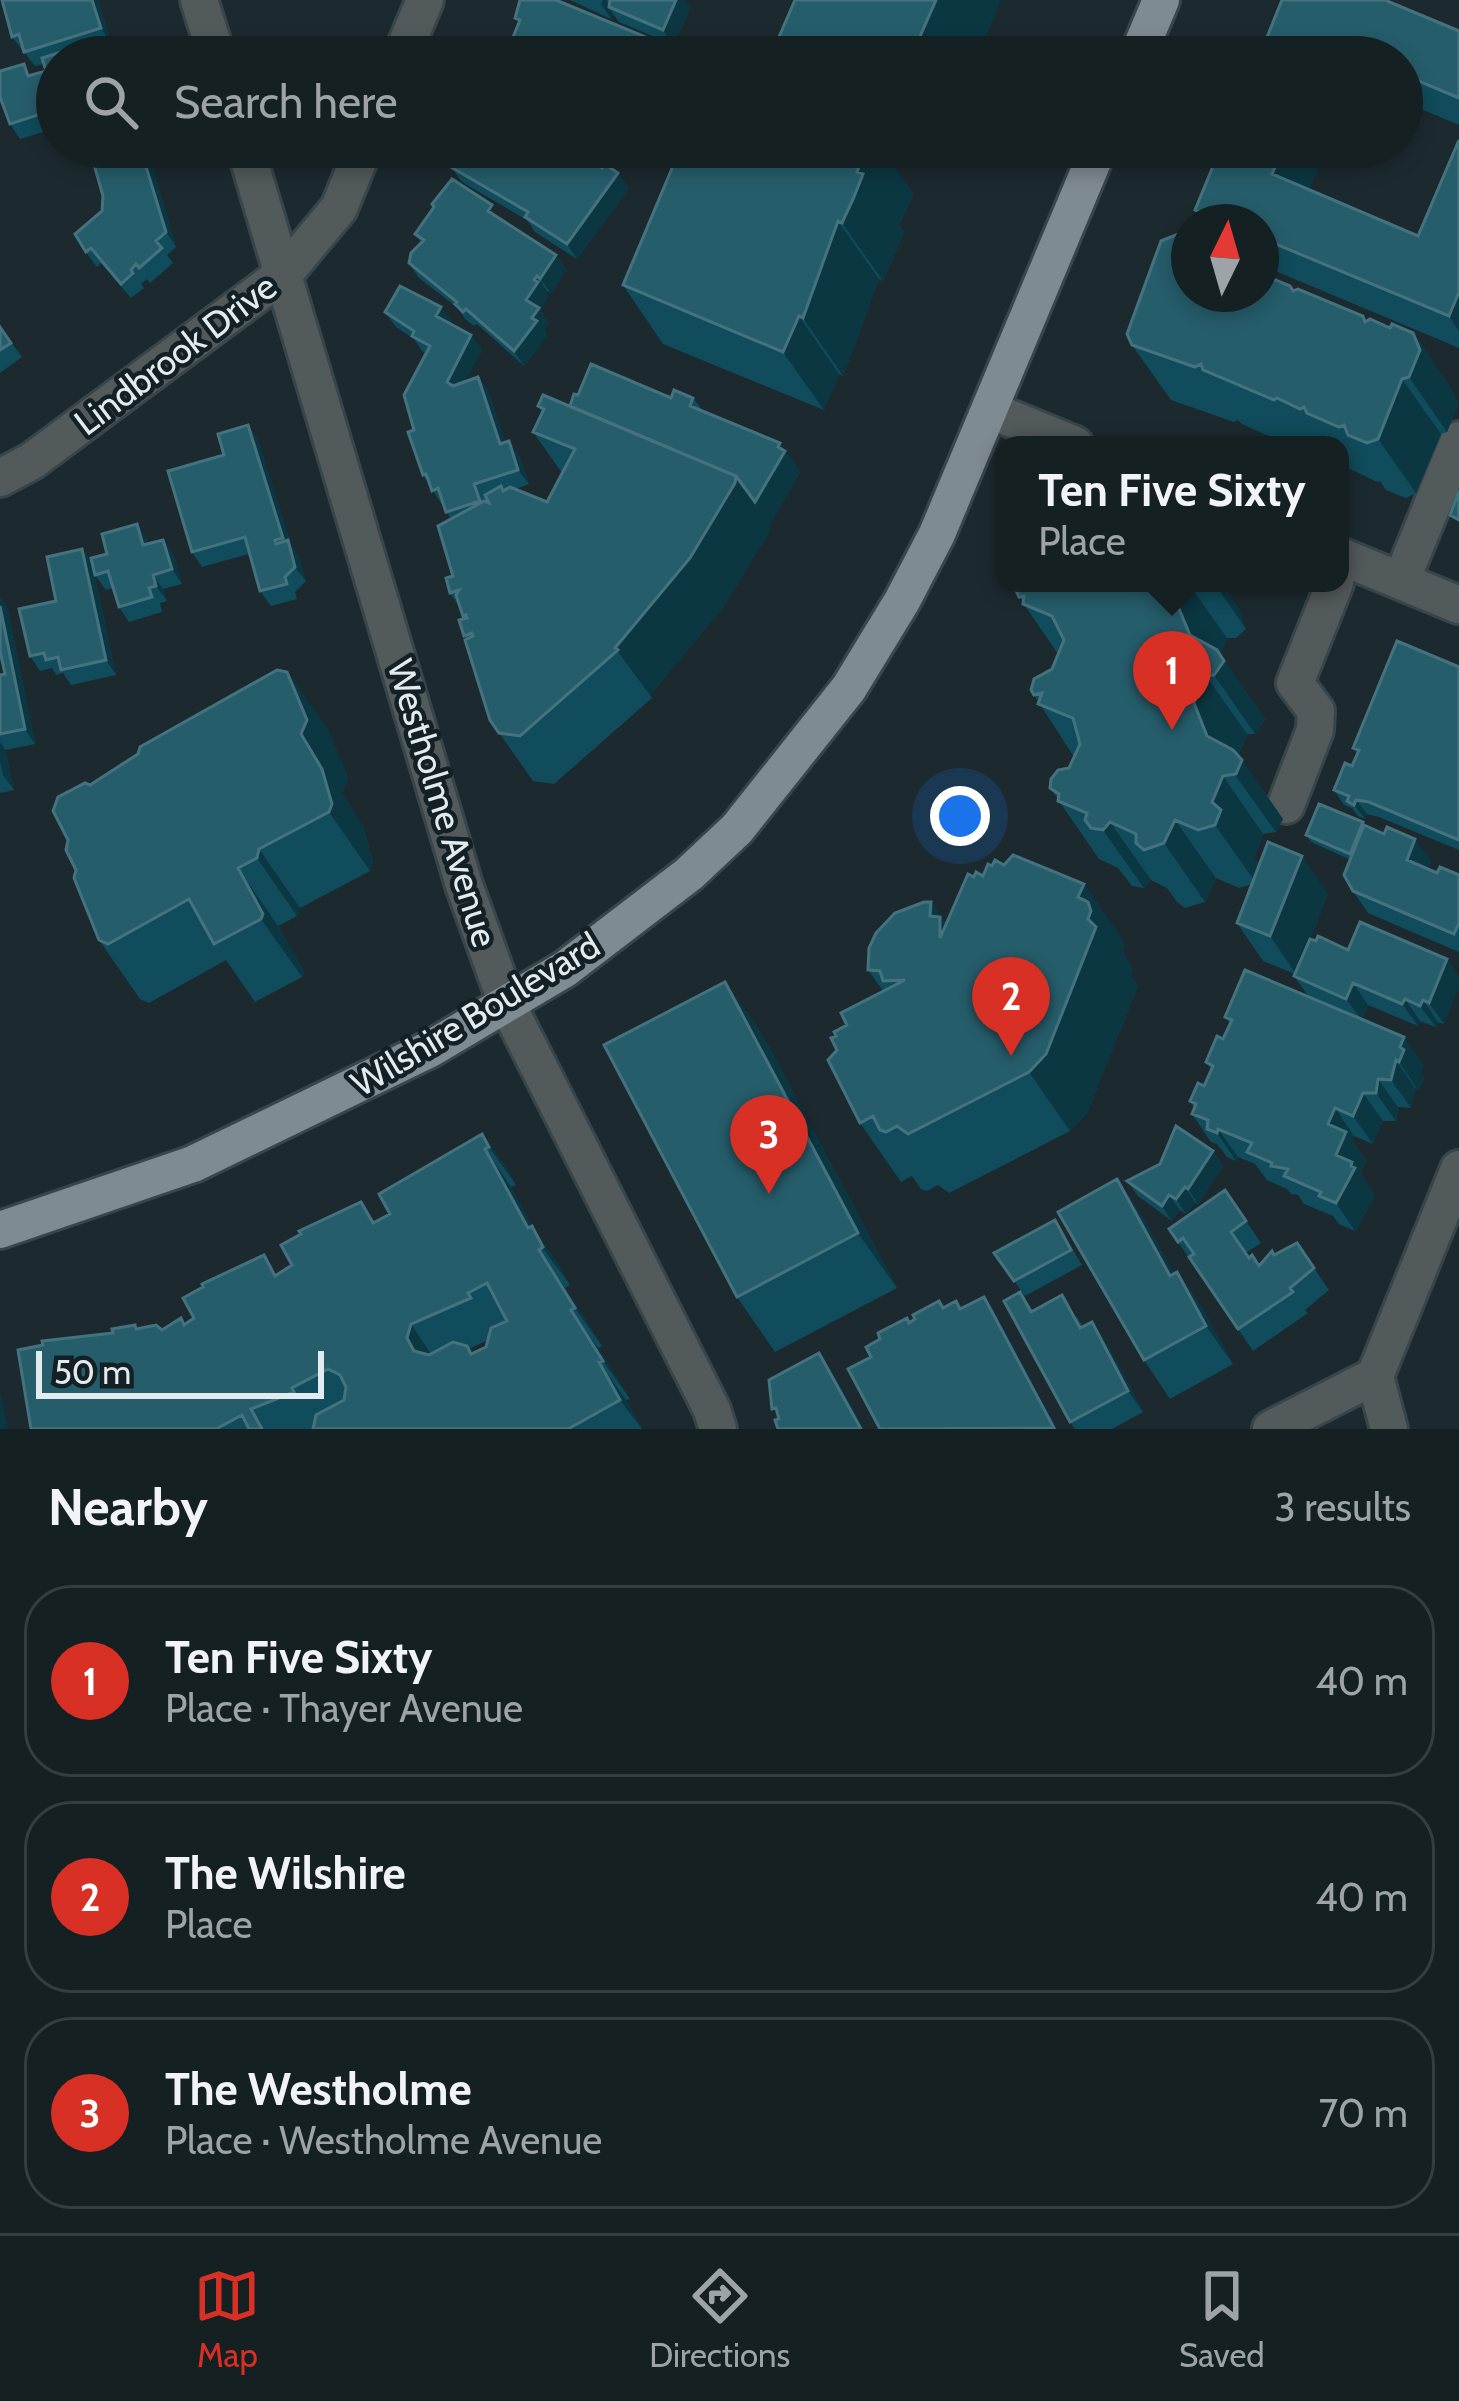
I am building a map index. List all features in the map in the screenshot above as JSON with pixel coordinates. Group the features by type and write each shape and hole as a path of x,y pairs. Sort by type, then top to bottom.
{"main road":[{"path":"1146,36 1161,0"},
{"name":"Wilshire Boulevard","path":"0,1230 193,1164 430,1049 565,969 688,874 753,812 849,688 902,601 937,534 1090,168"}],"street":[{"path":"199,0 210,36"},
{"path":"410,36 425,0"},
{"name":"Westholme Avenue","path":"252,168 457,863 507,1004 718,1429"},
{"name":"Lindbrook Drive","path":"0,478 32,461 285,273 338,208 355,168"},
{"path":"990,410 1053,436"},
{"path":"1401,581 1459,440"},
{"path":"1349,569 1401,581 1459,605"},
{"path":"1286,805 1315,730 1316,711 1295,683 1330,592"},
{"path":"1389,1429 1376,1376 1459,1168"},
{"path":"1271,1429 1376,1376"}],"building":[{"path":"2,0 92,0 101,28 75,36 36,36 36,48 24,52 19,34 12,37"},
{"path":"520,0 556,0 643,36 513,36 520,20 515,18"},
{"path":"610,0 676,0 663,30 609,7"},
{"path":"795,0 936,0 920,36 779,36"},
{"path":"1282,0 1385,0 1459,31 1459,98 1423,83 1423,36 1267,36"},
{"path":"24,64 28,76 36,74 36,116 10,124 0,97 0,71"},
{"path":"1459,140 1459,292 1449,316 1279,245 1279,204 1197,204 1212,168 1275,168 1272,174 1418,236"},
{"path":"95,168 146,168 166,232 156,241 162,248 139,268 136,264 121,284 91,248 86,252 75,234 102,211"},
{"path":"453,168 611,168 618,173 567,244 525,217 528,212"},
{"path":"672,168 859,168 857,172 863,174 842,223 838,221 803,318 799,316 783,352 623,285"},
{"path":"452,179 492,205 488,211 556,255 540,279 534,280 538,282 526,300 539,308 532,318 537,321 514,351 409,263 411,253 424,240 415,234"},
{"path":"1171,237 1171,312 1279,312 1279,281 1363,316 1365,322 1370,319 1390,328 1392,324 1413,333 1420,350 1409,377 1402,379 1378,439 1367,443 1348,435 1344,425 1339,427 1307,413 1304,407 1274,400 1203,370 1201,364 1195,367 1132,345 1127,334 1161,241"},
{"path":"400,286 441,307 436,316 471,335 447,382 453,386 478,377 500,444 509,441 518,470 474,484 480,501 446,512 438,488 432,491 423,475 408,432 414,430 404,395 430,346 385,312"},
{"path":"0,327 11,343 0,350"},
{"path":"591,364 671,398 674,390 693,398 690,406 780,443 778,447 785,451 755,502 736,476 570,406"},
{"path":"543,395 736,476 690,558 615,648 618,650 520,736 499,733 490,720 465,640 473,636 464,636 459,620 467,618 456,595 459,590 450,593 446,578 453,576 438,526 484,501 489,503 485,495 501,486 503,491 510,487 547,502 575,449 533,432 544,409 538,406"},
{"path":"248,425 283,538 275,540 276,544 288,540 295,567 285,577 287,584 260,591 245,537 192,552 168,471 224,455 218,434"},
{"path":"1459,491 1459,520 1450,515"},
{"path":"137,524 143,545 163,540 172,569 153,575 152,597 119,607 108,571 95,575 91,558 107,554 102,534"},
{"path":"82,549 106,660 61,670 58,657 30,656 19,609 56,601 47,557"},
{"path":"1017,592 1182,592 1177,604 1190,635 1217,650 1224,661 1214,675 1206,676 1194,703 1207,736 1242,760 1236,774 1223,776 1212,802 1221,810 1215,825 1198,830 1175,820 1164,843 1144,850 1136,843 1136,834 1110,822 1103,830 1091,828 1085,820 1087,813 1058,801 1059,794 1050,788 1051,779 1058,770 1069,768 1080,744 1073,718 1038,704 1042,693 1034,695 1031,690 1034,679 1052,669 1064,640 1052,616 1023,604 1024,596"},
{"path":"0,606 25,729 0,734 0,675 5,674"},
{"path":"1397,641 1459,667 1459,840 1369,802 1356,800 1354,805 1347,801 1349,796 1334,790 1345,763 1352,766 1359,750 1353,748"},
{"path":"277,670 287,672 307,720 301,734 322,769 332,804 329,812 259,849 257,858 238,868 263,914 261,919 214,944 189,899 108,944 99,940 74,878 68,840 53,811 58,797 85,783 90,785 138,754 140,747"},
{"path":"1319,804 1363,822 1350,854 1306,835"},
{"path":"1364,825 1384,834 1387,827 1415,839 1407,860 1437,873 1440,867 1459,875 1459,923 1454,934 1353,891 1344,875"},
{"path":"1268,842 1302,856 1270,936 1237,923"},
{"path":"1013,855 1084,884 1078,897 1088,902 1088,919 1096,927 1046,1054 1029,1072 908,1134 897,1126 880,1130 873,1116 860,1123 828,1060 837,1050 831,1038 834,1032 847,1025 841,1013 905,980 883,981 880,971 868,970 869,948 876,933 895,913 931,902 930,916 940,917 940,938 968,874 983,876 988,864 992,866 995,860 1004,865"},
{"path":"1360,922 1447,959 1429,1003 1423,1000 1420,1006 1405,999 1402,1004 1353,983 1346,999 1294,976 1310,939 1316,941 1318,936 1348,950"},
{"path":"1245,970 1404,1037 1400,1047 1404,1050 1391,1080 1378,1079 1376,1093 1363,1093 1353,1116 1335,1108 1328,1124 1346,1132 1336,1155 1355,1168 1336,1203 1284,1176 1288,1169 1271,1166 1247,1152 1252,1143 1207,1129 1208,1120 1192,1114 1196,1104 1190,1101 1213,1066 1206,1062 1217,1036 1223,1039 1232,1020 1225,1017"},
{"path":"725,982 858,1233 737,1297 604,1045"},
{"path":"1176,1126 1213,1151 1188,1189 1176,1199 1169,1195 1162,1206 1127,1181 1160,1164"},
{"path":"482,1134 489,1147 485,1149 528,1228 532,1226 543,1247 539,1250 575,1308 571,1310 603,1361 599,1362 620,1400 568,1429 313,1429 316,1415 344,1400 346,1387 340,1375 328,1369 292,1388 294,1392 251,1409 262,1429 249,1429 242,1415 216,1429 31,1429 18,1350 43,1345 42,1341 113,1333 112,1329 135,1325 136,1329 156,1325 162,1330 181,1318 184,1325 194,1318 183,1298 202,1284 264,1255 275,1276 292,1265 281,1245 299,1231 361,1202 373,1223 390,1214 379,1194","holes":["487,1283 507,1321 491,1328 486,1347 471,1354 467,1346 453,1342 429,1355 414,1351 407,1338 411,1324 471,1298 468,1293"]},
{"path":"1117,1179 1170,1276 1177,1272 1206,1326 1144,1360 1058,1212"},
{"path":"1225,1190 1246,1221 1231,1232 1249,1258 1252,1255 1259,1266 1272,1251 1274,1255 1297,1243 1314,1268 1290,1288 1293,1292 1238,1329 1189,1257 1194,1254 1183,1238 1178,1242 1169,1229"},
{"path":"1055,1220 1071,1250 1014,1281 994,1253"},
{"path":"1020,1292 1031,1312 1062,1295 1080,1328 1092,1322 1128,1391 1070,1422 1004,1301"},
{"path":"984,1297 1054,1428 880,1429 848,1369 871,1357 866,1347 880,1339 878,1333 907,1318 909,1323 913,1315 939,1301 943,1308 956,1301 960,1309"},
{"path":"819,1353 861,1429 778,1429 769,1380"}],"place":[{"name":"Ten Five Sixty","path":"1172,730"},
{"name":"The Wilshire","path":"1011,1056"},
{"name":"The Westholme","path":"769,1194"}]}
